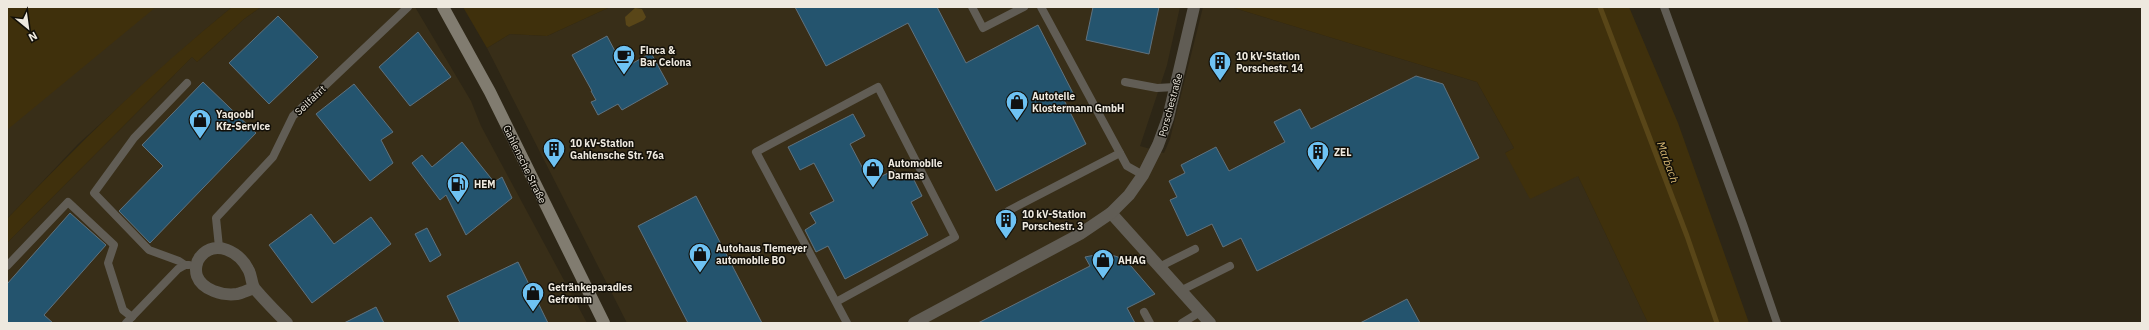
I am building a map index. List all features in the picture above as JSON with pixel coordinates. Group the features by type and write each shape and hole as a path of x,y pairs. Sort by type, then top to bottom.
{"street":[{"name":"Gahlensche Straße","path":"444,7 490,92 604,323"},
{"name":"Porschestraße","path":"914,323 1080,234 1111,213 1129,195 1143,175 1158,145 1168,118 1194,7"},
{"path":"1111,213 1210,323"},
{"path":"254,288 236,294 214,291 204,285 190,266 200,256 209,250 219,247 229,250 236,255 248,269 254,288 287,323"}],"lane":[{"name":"Seilfahrt","path":"219,247 216,218 274,157 293,116 408,7"},
{"path":"972,7 982,28 1024,7"},
{"path":"1041,7 1127,166 1143,175"},
{"path":"1664,7 1743,224 1777,323"},
{"path":"1126,82 1157,88 1175,87"},
{"path":"188,83 134,138 94,193 148,250 190,266"},
{"path":"836,302 955,237 878,87 756,152 847,323"},
{"path":"1008,211 1120,153"},
{"path":"7,266 68,202 114,245 108,263 123,310 129,320 178,269 190,266"},
{"path":"1159,267 1195,249"},
{"path":"1180,291 1230,266"},
{"path":"1144,312 1150,323"},
{"path":"1182,323 1200,312"}],"shaded area":[{"path":"7,7 156,7 7,130"},
{"path":"113,7 232,7 78,144 7,219 7,89"},
{"path":"232,7 261,7 244,19 197,62 192,57 7,243 7,219 116,109 173,57"},
{"path":"261,7 415,7 471,101 481,126 587,323 7,323 7,243 192,57 197,62 244,19"},
{"path":"463,7 610,7 547,36 510,34 487,48"},
{"path":"610,7 1180,7 1167,65 1140,146 1164,153 1170,139 1203,7 1231,7 1477,82 1514,148 1505,153 1578,176 1648,323 627,323 487,48 510,34 547,36"},
{"path":"1231,7 1629,7 1678,123 1749,323 1648,323 1578,176 1530,199 1505,153 1514,148 1477,82"},
{"path":"635,8 642,9 646,17 644,20 629,27 626,25 625,17"}],"building":[{"name":"Autoteile Klostermann GmbH","path":"795,7 937,7 966,63 1038,25 1074,95 1064,100 1086,144 996,191 908,23 826,66"},
{"path":"1093,7 1159,7 1149,54 1086,40"},
{"path":"278,16 318,57 269,104 229,63"},
{"path":"418,32 451,77 410,106 379,67"},
{"name":"Finca & Bar Celona","path":"607,36 624,68 651,53 668,84 622,110 618,104 598,115 591,102 596,100 572,55"},
{"name":"ZEL","path":"1416,76 1443,84 1479,158 1257,271 1241,238 1223,247 1212,224 1187,236 1170,200 1177,197 1169,181 1185,173 1181,165 1216,147 1229,171 1285,142 1274,122 1300,109 1311,129"},
{"path":"203,82 256,133 150,243 119,211 163,166 142,145"},
{"path":"354,84 393,132 381,140 393,163 370,181 316,114"},
{"name":"Automobile Darmas","path":"853,114 865,136 850,144 870,182 894,170 900,180 911,174 922,196 911,202 928,235 845,279 828,246 816,252 805,230 816,223 810,213 834,201 814,163 800,170 788,147"},
{"path":"462,142 494,182 502,177 512,198 466,235 446,195 440,200 412,163 422,155 432,167"},
{"name":"Autohaus Tiemeyer automobile BO","path":"696,196 762,323 688,323 638,226"},
{"path":"70,213 106,245 44,315 53,323 7,323 7,284"},
{"path":"311,214 334,244 371,217 391,244 312,303 269,245"},
{"path":"427,228 441,255 430,262 415,234"},
{"name":"AHAG","path":"1105,253 1118,257 1131,266 1155,294 1127,308 1135,323 978,323 1090,266 1085,257"},
{"path":"518,262 548,323 460,323 447,296"},
{"path":"1407,299 1420,323 1360,323"},
{"path":"376,307 384,323 344,323"}],"waterway":[{"name":"Marbach","path":"1600,7 1687,236 1717,323"}],"place":[{"name":"Finca & Bar Celona","path":"624,76"},
{"name":"10 kV-Station Porschestr. 14","path":"1220,82"},
{"name":"Autoteile Klostermann GmbH","path":"1017,122"},
{"name":"Yaqoobi Kfz-Service","path":"200,140"},
{"name":"10 kV-Station Gahlensche Str. 76a","path":"554,168"},
{"name":"ZEL","path":"1318,172"},
{"name":"Automobile Darmas","path":"873,188"},
{"name":"HEM","path":"458,204"},
{"name":"10 kV-Station Porschestr. 3","path":"1006,240"},
{"name":"Autohaus Tiemeyer automobile BO","path":"700,274"},
{"name":"AHAG","path":"1103,280"},
{"name":"Getränkeparadies Gefromm","path":"533,312"}]}
